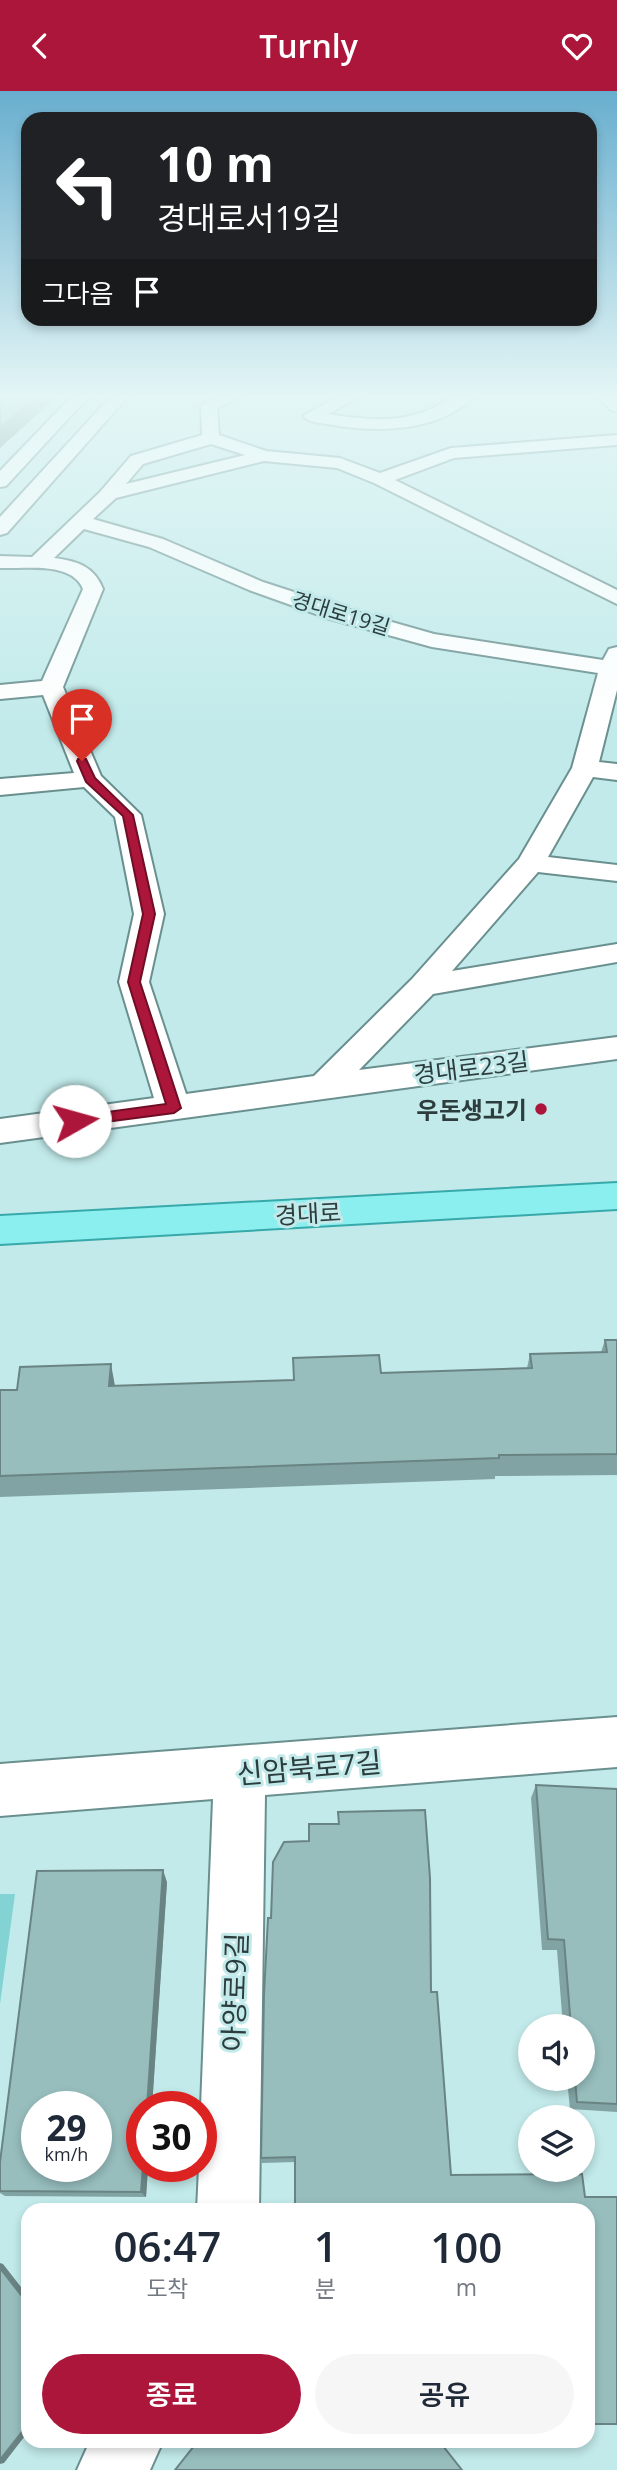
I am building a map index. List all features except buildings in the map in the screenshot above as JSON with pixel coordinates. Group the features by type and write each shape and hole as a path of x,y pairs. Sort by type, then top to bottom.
{"main road":[{"name":"경대로","path":"0,1230 617,1196"}],"street":[{"path":"0,529 23,504"},
{"path":"37,563 98,504"},
{"path":"431,504 617,598"},
{"name":"경대로19길","path":"81,522 156,543 256,586 338,614 432,641 613,671 585,768 531,863 423,986 324,1086"},
{"path":"0,562 76,567 90,577 93,589 51,687 90,779 128,815 149,914 134,982 174,1108"},
{"path":"0,692 51,687"},
{"path":"585,768 617,772"},
{"path":"0,787 90,779"},
{"path":"531,863 617,873"},
{"path":"423,986 617,953"},
{"name":"경대로23길","path":"324,1086 617,1048"},
{"path":"0,1131 324,1086"},
{"name":"신암북로7길","path":"0,1790 617,1742"},
{"name":"아양로9길","path":"228,2203 240,1773"},
{"path":"111,2470 125,2448"}],"shaded area":[{"path":"0,1894 15,1894 0,2004"}],"place":[{"name":"우돈생고기","path":"541,1109"}],"route":[{"path":"75,1121 174,1108 134,982 149,914 128,815 90,779 82,761"}]}
